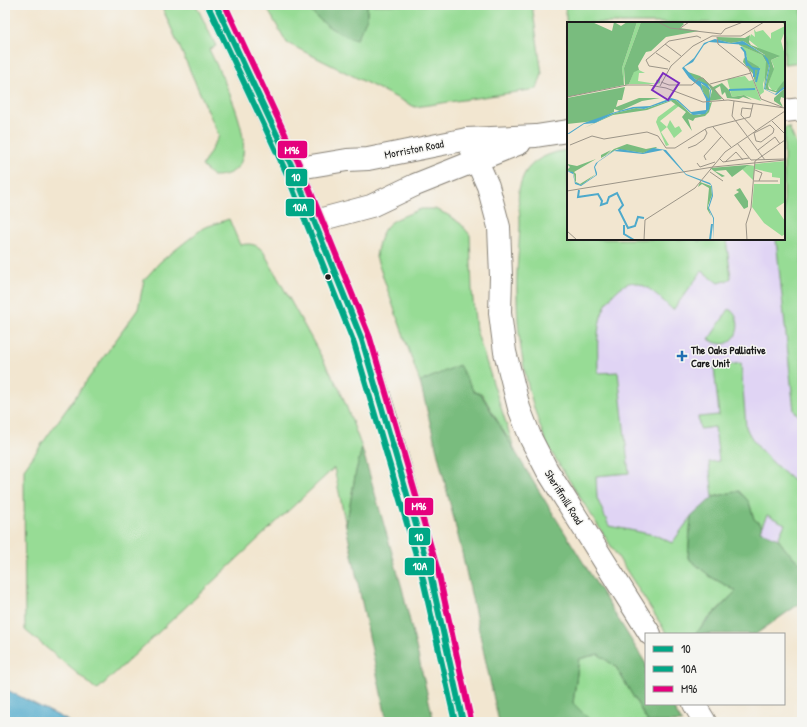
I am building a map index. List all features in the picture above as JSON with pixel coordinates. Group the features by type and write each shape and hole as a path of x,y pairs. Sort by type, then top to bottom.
{"main road":[{"path":"216,5 293,169 362,340 387,421 430,573 462,722"},
{"path":"785,111 802,109"},
{"name":"Morriston Road","path":"293,169 347,160 368,159 467,139 536,136 567,131"},
{"name":"Morriston Road","path":"315,221 371,206 415,185 536,136"},
{"name":"Sheriffmill Road","path":"467,139 477,160 494,206 499,227 501,276 500,313 505,352 519,408 531,440 547,470 649,633"},
{"path":"695,705 705,722"}],"shaded area":[{"name":"The Oaks Palliative Care Unit","path":"802,158 802,602 757,633 670,633 571,474 551,195 567,236 567,240 785,240"}],"green space":[{"path":"161,5 196,5 216,46 209,49 233,101 240,123 243,143 241,160 232,172 213,176 202,166 219,136"},
{"path":"265,5 306,5 312,13 367,18 367,5 532,5 542,74 537,89 415,107 287,43"},
{"path":"306,5 367,5 367,18 357,39 335,31 322,22"},
{"path":"565,5 802,5 802,62 785,64 785,22 567,22 567,30"},
{"path":"789,127 802,158 802,419 794,411 776,240 785,240 785,128"},
{"path":"567,150 567,240 726,240 731,278 718,283 702,271 673,310 646,287 634,283 627,284 620,288 611,297 605,306 601,316 598,338 598,373 618,372 629,473 596,476 597,498 609,526 655,535 672,543 691,517 688,558 711,577 736,591 706,621 697,633 666,633 548,447 529,391 519,333 517,277 520,220 518,197 520,184 526,171 542,158"},
{"path":"421,209 435,209 448,215 461,224 470,235 472,290 476,330 515,451 482,394 474,392 459,366 420,382 376,257 381,236 389,224"},
{"path":"229,219 240,245 253,245 263,251 341,392 362,448 356,471 346,526 334,468 97,690 25,630 24,469 138,309 144,280 160,262 203,228"},
{"path":"729,309 735,314 737,321 738,329 736,335 731,341 725,344 709,339"},
{"path":"741,363 746,427 750,436 763,453 802,489 802,565 786,550 778,539 785,524 767,515 762,526 754,519 749,502 739,491 713,497 709,462 719,461 715,427 700,429 698,417 719,415 714,367"},
{"path":"459,365 474,392 481,394 645,662 645,705 672,705 682,722 648,722 616,667 598,654 579,659 573,703 592,722 499,722 461,548 420,382"},
{"path":"362,448 402,588 434,722 387,722 346,526 356,471"},
{"path":"739,491 749,502 754,519 762,526 760,531 778,539 786,550 802,565 802,602 757,633 696,633 736,591 711,577 688,558 691,517 713,497"},
{"path":"598,654 616,667 648,722 592,722 573,703 579,659"}],"water":[{"path":"5,689 65,719 69,722 5,722"}],"transit line":[{"name":"10","path":"216,5 293,169 362,340 430,573 463,722"},
{"name":"M96","path":"225,5 300,166 370,338 438,571 471,720"},
{"name":"10A","path":"209,8 286,172 354,343 422,575 455,722"}],"place":[{"name":"The Oaks Palliative Care Unit","path":"682,356"}]}
